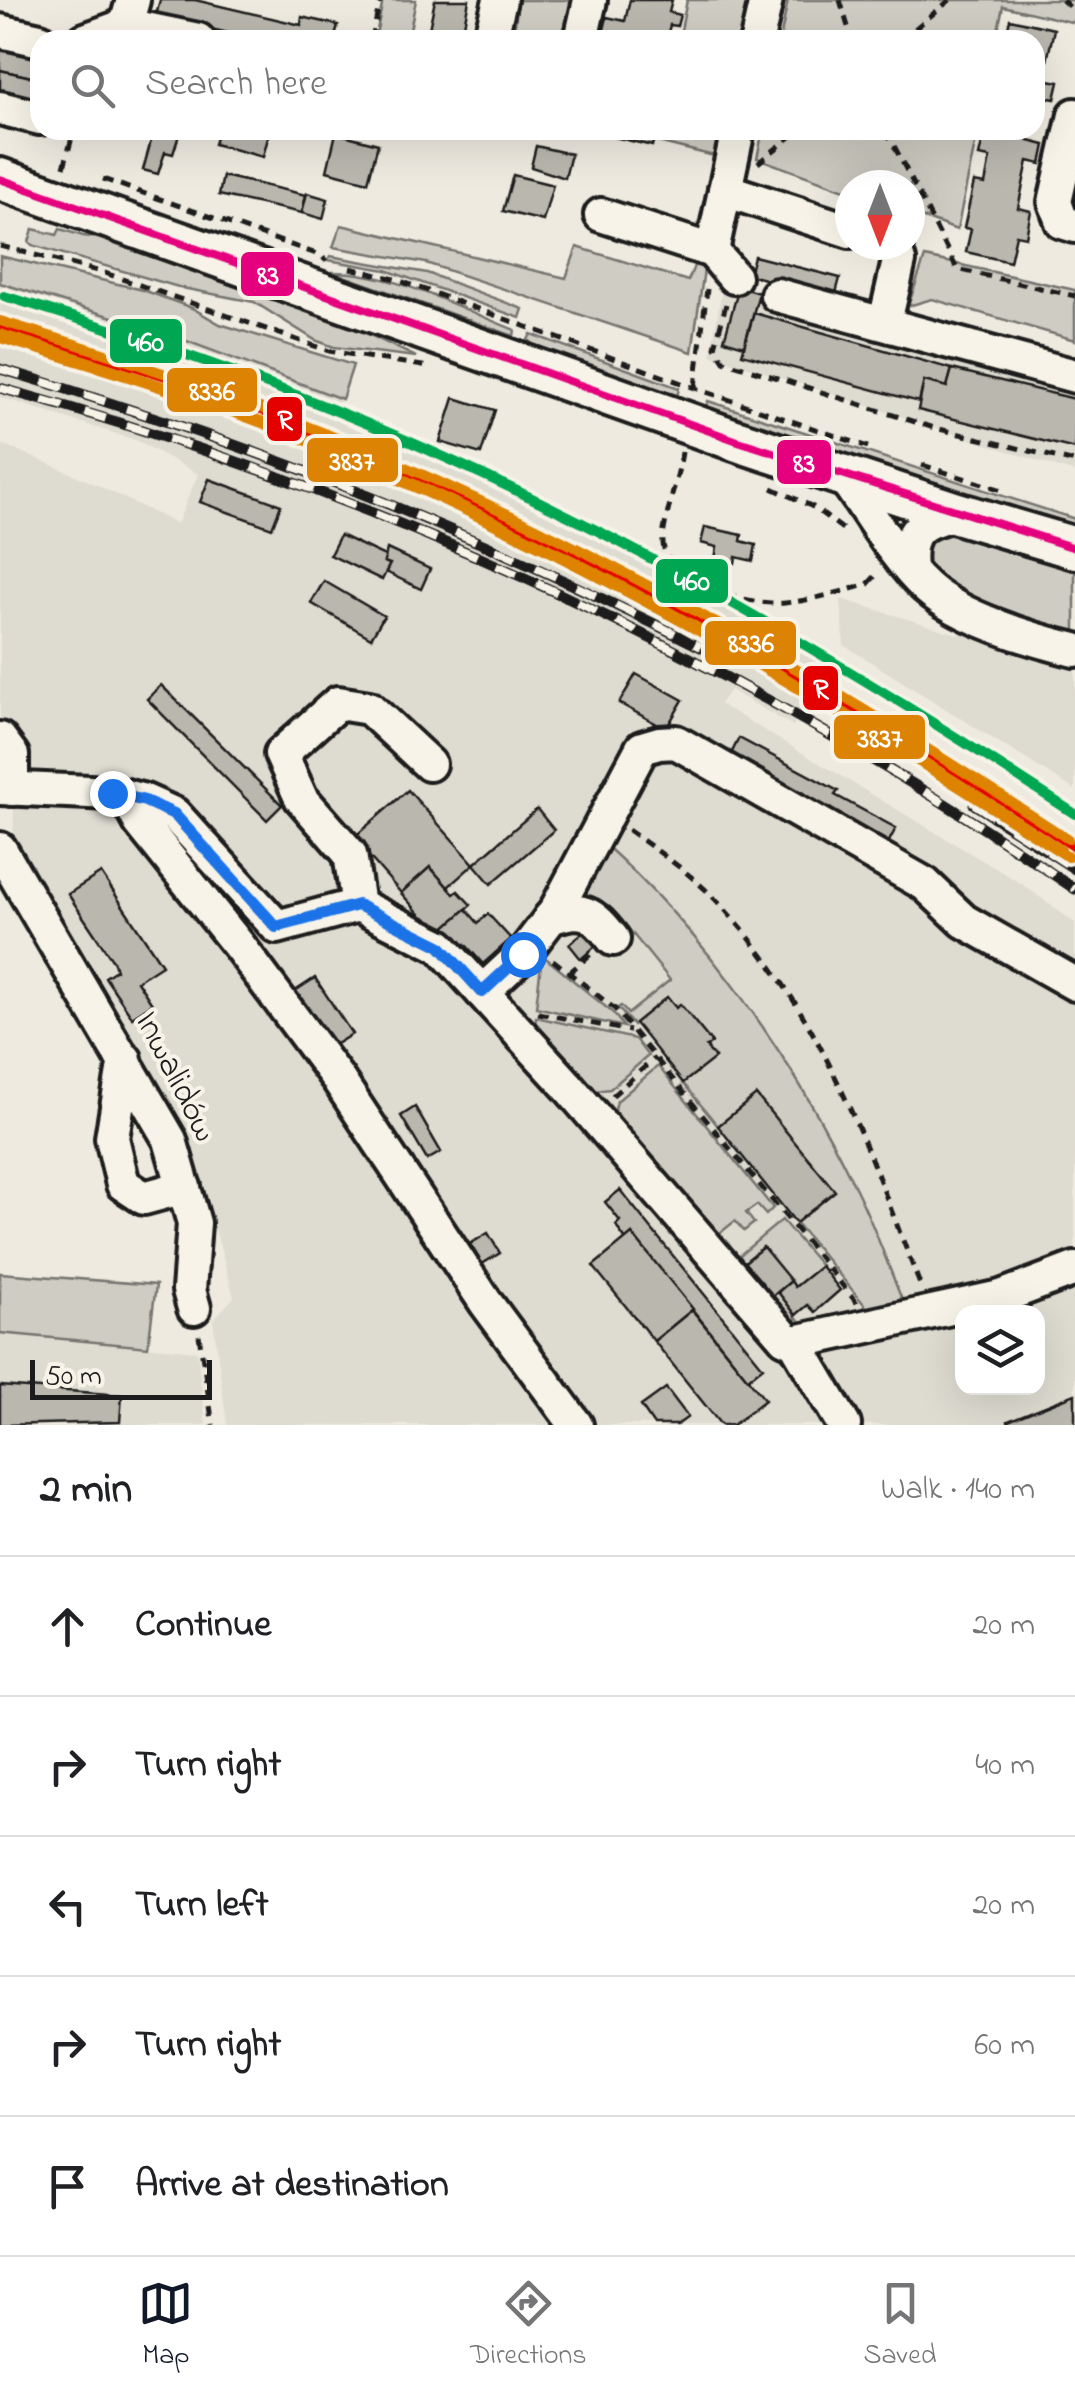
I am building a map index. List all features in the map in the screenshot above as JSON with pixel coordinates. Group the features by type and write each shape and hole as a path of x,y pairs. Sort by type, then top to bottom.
{"main road":[{"path":"0,179 843,476 1075,548"}],"street":[{"path":"492,30 500,0"},
{"path":"584,30 590,0"},
{"path":"759,30 766,0"},
{"path":"101,30 129,12 173,30"},
{"path":"0,31 30,38"},
{"path":"0,108 30,116"},
{"path":"1075,115 1055,202 1062,222 1075,226"},
{"path":"712,251 736,140"},
{"path":"725,190 835,225"},
{"path":"601,215 712,251 734,277"},
{"path":"885,322 899,260"},
{"path":"777,296 1075,376"},
{"path":"843,476 892,573 925,586 953,606 1075,650"},
{"path":"892,573 912,533 935,519 958,513"},
{"path":"358,905 350,854 300,798 281,754 338,704 369,708 430,764"},
{"path":"0,739 12,755 6,788 126,796 174,814 276,927 358,905 440,946 785,1338 795,1342 1001,1297 1075,1269"},
{"path":"488,998 540,931 642,748 659,742 676,742 925,884 964,921 1075,984"},
{"path":"126,796 140,822 338,1079 486,1302 576,1425"},
{"name":"Inwalidów","path":"0,848 170,1140 194,1223 188,1290 194,1308"},
{"path":"540,931 563,913 585,912 597,918 605,946"},
{"path":"125,1059 112,1138 123,1184 144,1198 184,1187"},
{"path":"795,1342 844,1425"}],"path":[{"path":"374,30 380,0"},
{"path":"840,0 849,30"},
{"path":"914,30 950,0"},
{"path":"1062,0 1075,12"},
{"path":"64,167 71,140"},
{"path":"891,140 958,268 1075,296"},
{"path":"0,246 105,272 329,351 430,368"},
{"path":"712,251 691,422 663,540 668,561 682,576 730,596 781,604 868,584 892,573"},
{"path":"322,256 328,264"},
{"path":"346,267 395,279 691,422 878,450"},
{"path":"734,277 715,347 724,361 931,427 1075,462"},
{"path":"914,462 1004,491"},
{"path":"766,485 813,507 856,539"},
{"path":"608,814 705,889 748,938 806,1016 848,1100 931,1313"},
{"path":"540,931 569,973 616,1005 655,1058 874,1324"},
{"path":"569,973 605,946"},
{"path":"488,998 634,1032"},
{"path":"591,1114 655,1058"},
{"path":"194,1308 213,1425"}],"shaded area":[{"path":"383,0 416,0 410,30 377,30"},
{"path":"518,0 581,0 574,30 514,30"},
{"path":"687,0 751,0 745,30 681,30"},
{"path":"788,0 1075,0 1075,23 1003,6 998,30 782,30"},
{"path":"658,140 722,140 718,157"},
{"path":"761,140 976,140 957,230 925,218 925,170 835,170 835,187 757,158"},
{"path":"341,225 566,278 577,247 688,281 696,261 705,263 692,352 426,263 333,247"},
{"path":"33,229 57,235 60,229 137,243 320,311 416,357 334,347 315,340 254,302 182,288 32,245 29,242"},
{"path":"0,256 143,290 192,308 220,324 353,365 342,399 165,333 0,283"},
{"path":"330,256 427,273 523,309 520,318 386,270 328,260"},
{"path":"925,257 1075,290 1075,340 932,299 908,306"},
{"path":"332,272 403,285 515,330 514,336"},
{"path":"724,276 769,294 765,309 1075,391 1075,473 711,355"},
{"path":"0,283 165,333 342,399 335,416 386,435 610,541 828,662 793,726 730,690 720,704 1022,884 1075,923 1075,1425 227,1425 213,1320 234,1297 188,1133 13,843 15,774 0,769 0,443 177,524 198,474 138,441 0,397"},
{"path":"531,334 679,388 677,397 532,344 528,340"},
{"path":"708,401 1075,519 1075,528 705,409"},
{"path":"950,532 1075,568 1075,637 985,608 943,583 929,568 923,550 931,539"},
{"path":"841,599 960,635 1075,663 1075,790 844,645"},
{"path":"600,840 676,916 774,1043 853,1183 906,1310 874,1316 796,1223 835,1191 757,1096 718,1126 683,1083 715,1057 706,1047 711,1042 681,1005 676,1008 667,998 633,1025 618,1008 621,1006 628,1014 670,980 628,928 620,934 565,903"},
{"path":"542,955 613,1013 624,1027 536,1007"},
{"path":"536,1017 635,1039 648,1056 610,1089 595,1091 535,1025"},
{"path":"658,1066 773,1208 766,1215 757,1205 746,1213 754,1223 744,1231 735,1221 715,1237 613,1118 617,1101"},
{"path":"782,1220 821,1266 795,1287 763,1247 741,1265 768,1299 778,1292 798,1319 778,1318 735,1259"},
{"path":"0,1273 156,1285 148,1347 0,1333"},
{"path":"0,1333 197,1351 206,1425 0,1425"}],"building":[{"path":"160,0 195,0 301,25 302,17 338,25 337,30 216,30 156,16"},
{"path":"435,0 469,0 463,30 429,30"},
{"path":"630,0 672,0 669,12 680,15 677,26 670,25 669,30 604,30 607,17 625,21"},
{"path":"1010,19 1054,29 1045,70 1045,30 1007,30"},
{"path":"0,46 30,53 30,77 0,70"},
{"path":"0,70 30,77 30,98 0,91"},
{"path":"1045,79 1059,82 1055,99 1045,97"},
{"path":"151,140 177,140 173,154 165,152 158,174 143,170"},
{"path":"215,140 267,140 263,157 214,144"},
{"path":"334,140 378,144 368,182 327,171"},
{"path":"627,140 654,140 652,146"},
{"path":"983,140 1029,140 1045,145 1041,164 1028,161 1018,208 1031,211 1026,237 1016,235 1010,262 966,252 971,229 964,228 974,182 985,184 990,158 979,156"},
{"path":"536,146 571,154 565,178 531,167"},
{"path":"513,175 553,185 543,221 503,211"},
{"path":"223,176 306,195 302,213 219,195"},
{"path":"307,193 328,199 323,219 302,213"},
{"path":"754,256 840,278 835,297 749,275"},
{"path":"739,287 759,293 744,346 724,340"},
{"path":"754,313 952,369 947,387 924,381 919,402 742,354"},
{"path":"952,369 1075,399 1075,449 918,410 924,381 947,387"},
{"path":"454,398 495,410 481,454 440,442"},
{"path":"209,479 281,505 272,528 200,502"},
{"path":"705,527 742,535 741,541 756,545 753,561 736,557 735,563 715,559 717,547 701,543"},
{"path":"340,535 387,557 384,562 390,564 382,580 330,555"},
{"path":"387,549 430,569 421,589 386,572 390,564 384,562"},
{"path":"324,581 384,616 371,638 311,603"},
{"path":"636,674 683,700 666,729 619,703"},
{"path":"161,685 282,805 267,820 147,699"},
{"path":"739,738 838,791 835,795 896,828 884,851 727,762"},
{"path":"408,790 474,864 448,887 430,867 401,893 353,838"},
{"path":"537,809 554,830 491,884 474,864"},
{"path":"430,867 454,894 458,891 471,905 438,934 401,893"},
{"path":"101,873 162,965 137,981 152,1004 132,1017 105,977 116,970 114,963 68,894"},
{"path":"466,909 478,923 488,914 511,939 483,964 465,944 459,949 442,930"},
{"path":"587,929 599,943 581,959 569,944"},
{"path":"315,978 352,1034 331,1047 295,991"},
{"path":"667,997 676,1008 680,1004 712,1043 706,1047 715,1058 683,1083 635,1023"},
{"path":"756,1095 835,1191 796,1223 718,1126"},
{"path":"415,1107 441,1152 427,1160 401,1116"},
{"path":"620,1190 763,1367 748,1379 632,1234 626,1240 620,1232 616,1225 620,1221 605,1202"},
{"path":"488,1233 500,1253 482,1264 470,1244"},
{"path":"632,1234 693,1309 654,1341 593,1266"},
{"path":"763,1247 791,1281 768,1300 740,1266"},
{"path":"821,1266 840,1290 815,1312 808,1305 796,1315 778,1292 791,1281 795,1287"},
{"path":"692,1310 765,1400 733,1425 721,1425 654,1341"},
{"path":"0,1386 122,1395 120,1422 0,1425"},
{"path":"666,1388 688,1417 677,1425 654,1425 641,1406"},
{"path":"1075,1394 1075,1425 1009,1425 1008,1421"}],"railway":[{"path":"0,369 204,434 349,488 562,580 701,647"},
{"path":"0,388 143,430 284,479 422,533 558,594 692,659 823,731 951,807 1075,889"},
{"path":"974,804 1075,869"}],"transit line":[{"name":"83","path":"0,179 735,440 1075,548"},
{"name":"460","path":"4,296 281,389 526,495 767,623 1075,814"},
{"name":"8336","path":"0,321 111,355 274,413 518,519 759,647 1068,839"},
{"name":"R","path":"0,325 252,406 493,511 789,669 1075,847"},
{"path":"0,334 273,425 514,531 753,659 1061,850"},
{"name":"3837","path":"0,338 141,381 280,430 486,520 586,570 782,679 1068,857"}],"route":[{"path":"112,793 145,801 174,814 276,927 358,905 440,946 482,992 523,954"}]}
